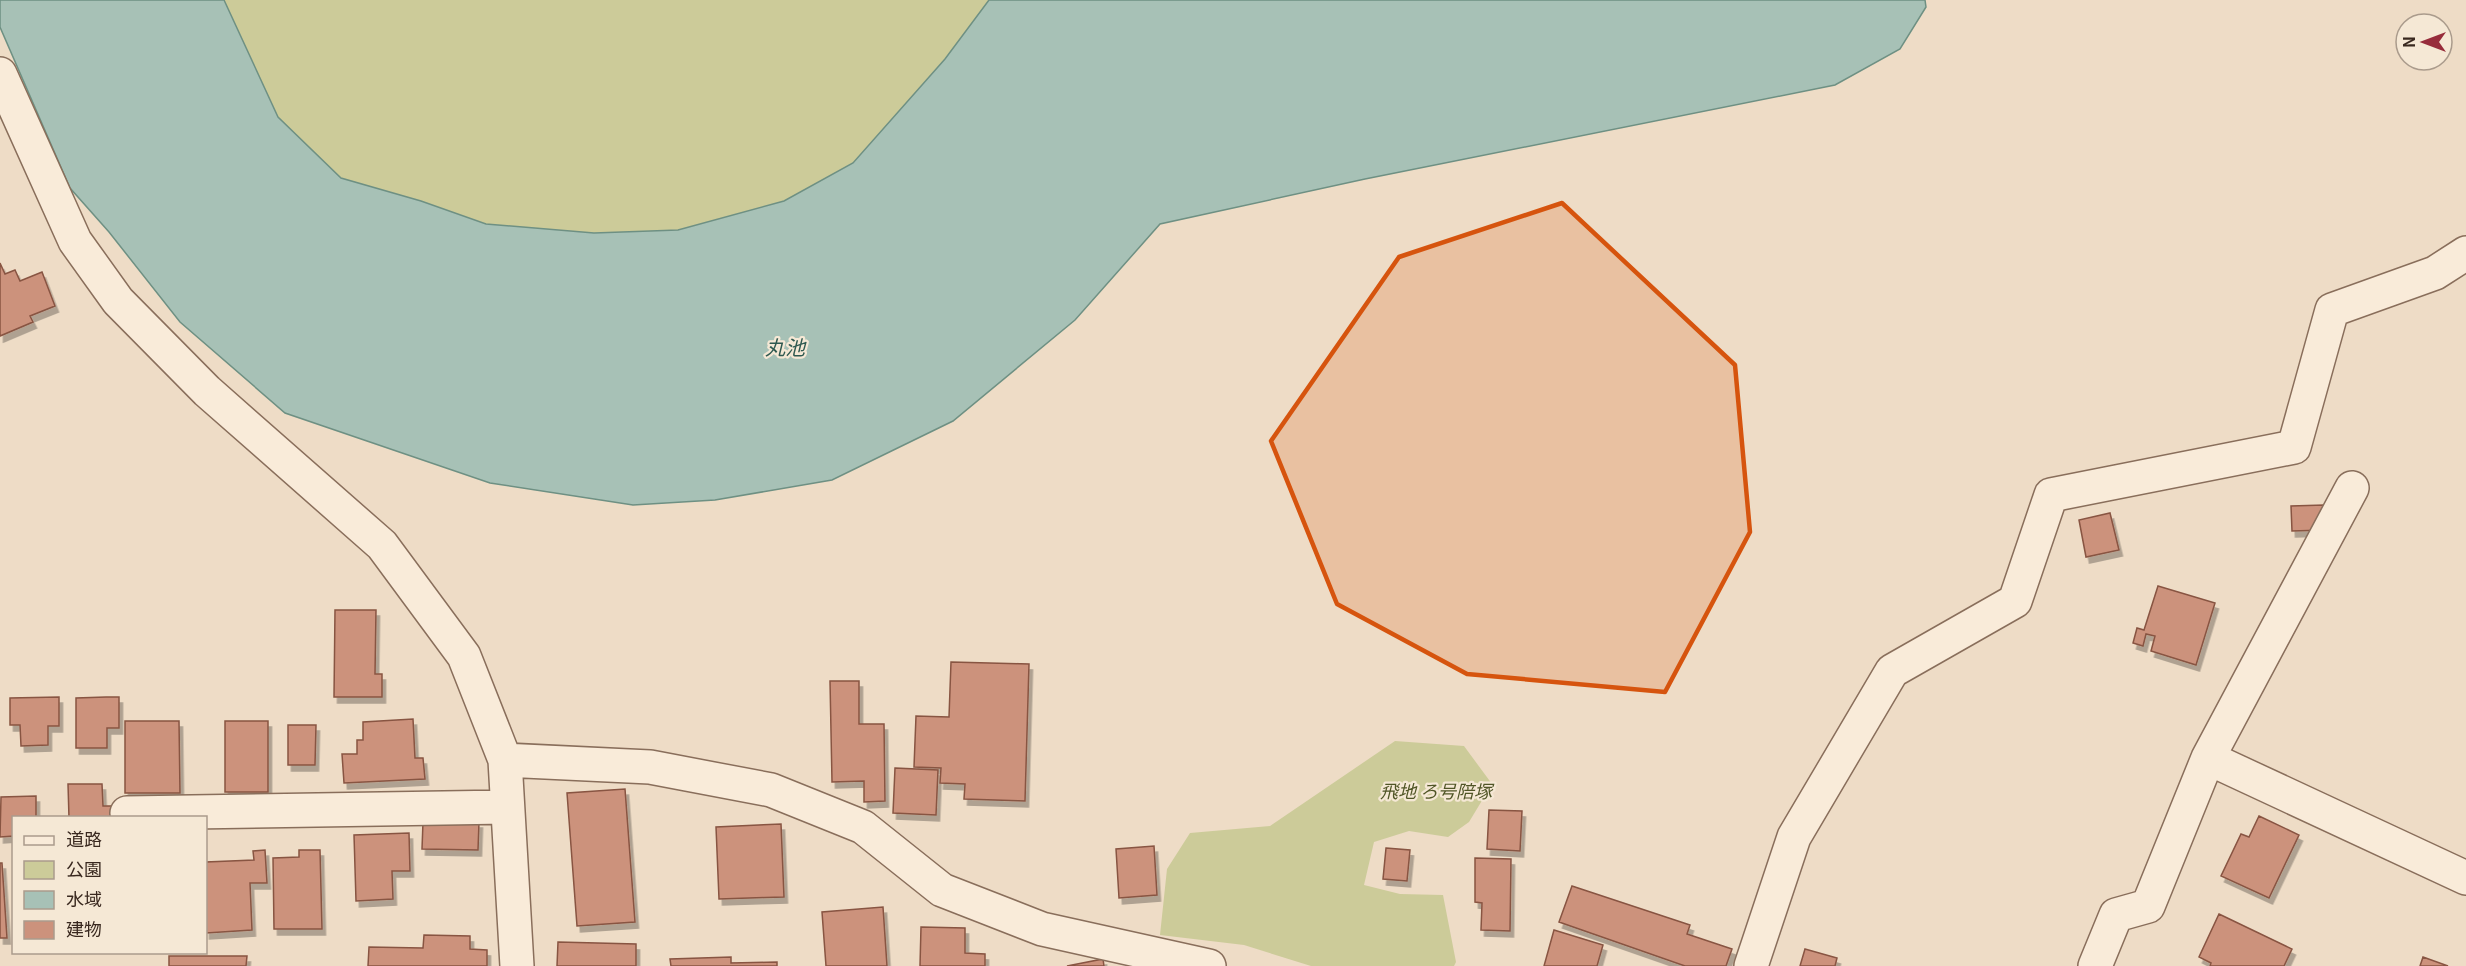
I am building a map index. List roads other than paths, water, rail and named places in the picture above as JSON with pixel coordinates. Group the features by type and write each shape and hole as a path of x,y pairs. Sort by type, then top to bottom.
{"street":[{"path":"0,75 75,241 118,301 207,391 382,545 464,656 505,760 517,966"},
{"path":"1751,966 1794,837 1892,671 2015,601 2051,495 2294,447 2332,310 2435,273 2466,253"},
{"path":"2095,966 2116,915 2148,906 2208,758 2352,488"},
{"path":"2208,758 2466,878"},
{"path":"505,760 650,767 771,790 863,826 942,890 1042,929 1209,966"},
{"path":"127,813 507,807"}],"water":[{"name":"丸池","path":"0,0 224,0 278,117 341,178 421,201 486,224 594,233 678,230 784,201 853,163 945,59 989,0 1925,0 1926,7 1900,49 1835,85 1365,179 1160,224 1075,320 953,421 832,480 715,500 633,505 490,483 285,413 180,322 109,232 70,188 0,27"}],"park label":[{"name":"飛地 ろ号陪塚","path":"1436,790"}]}
